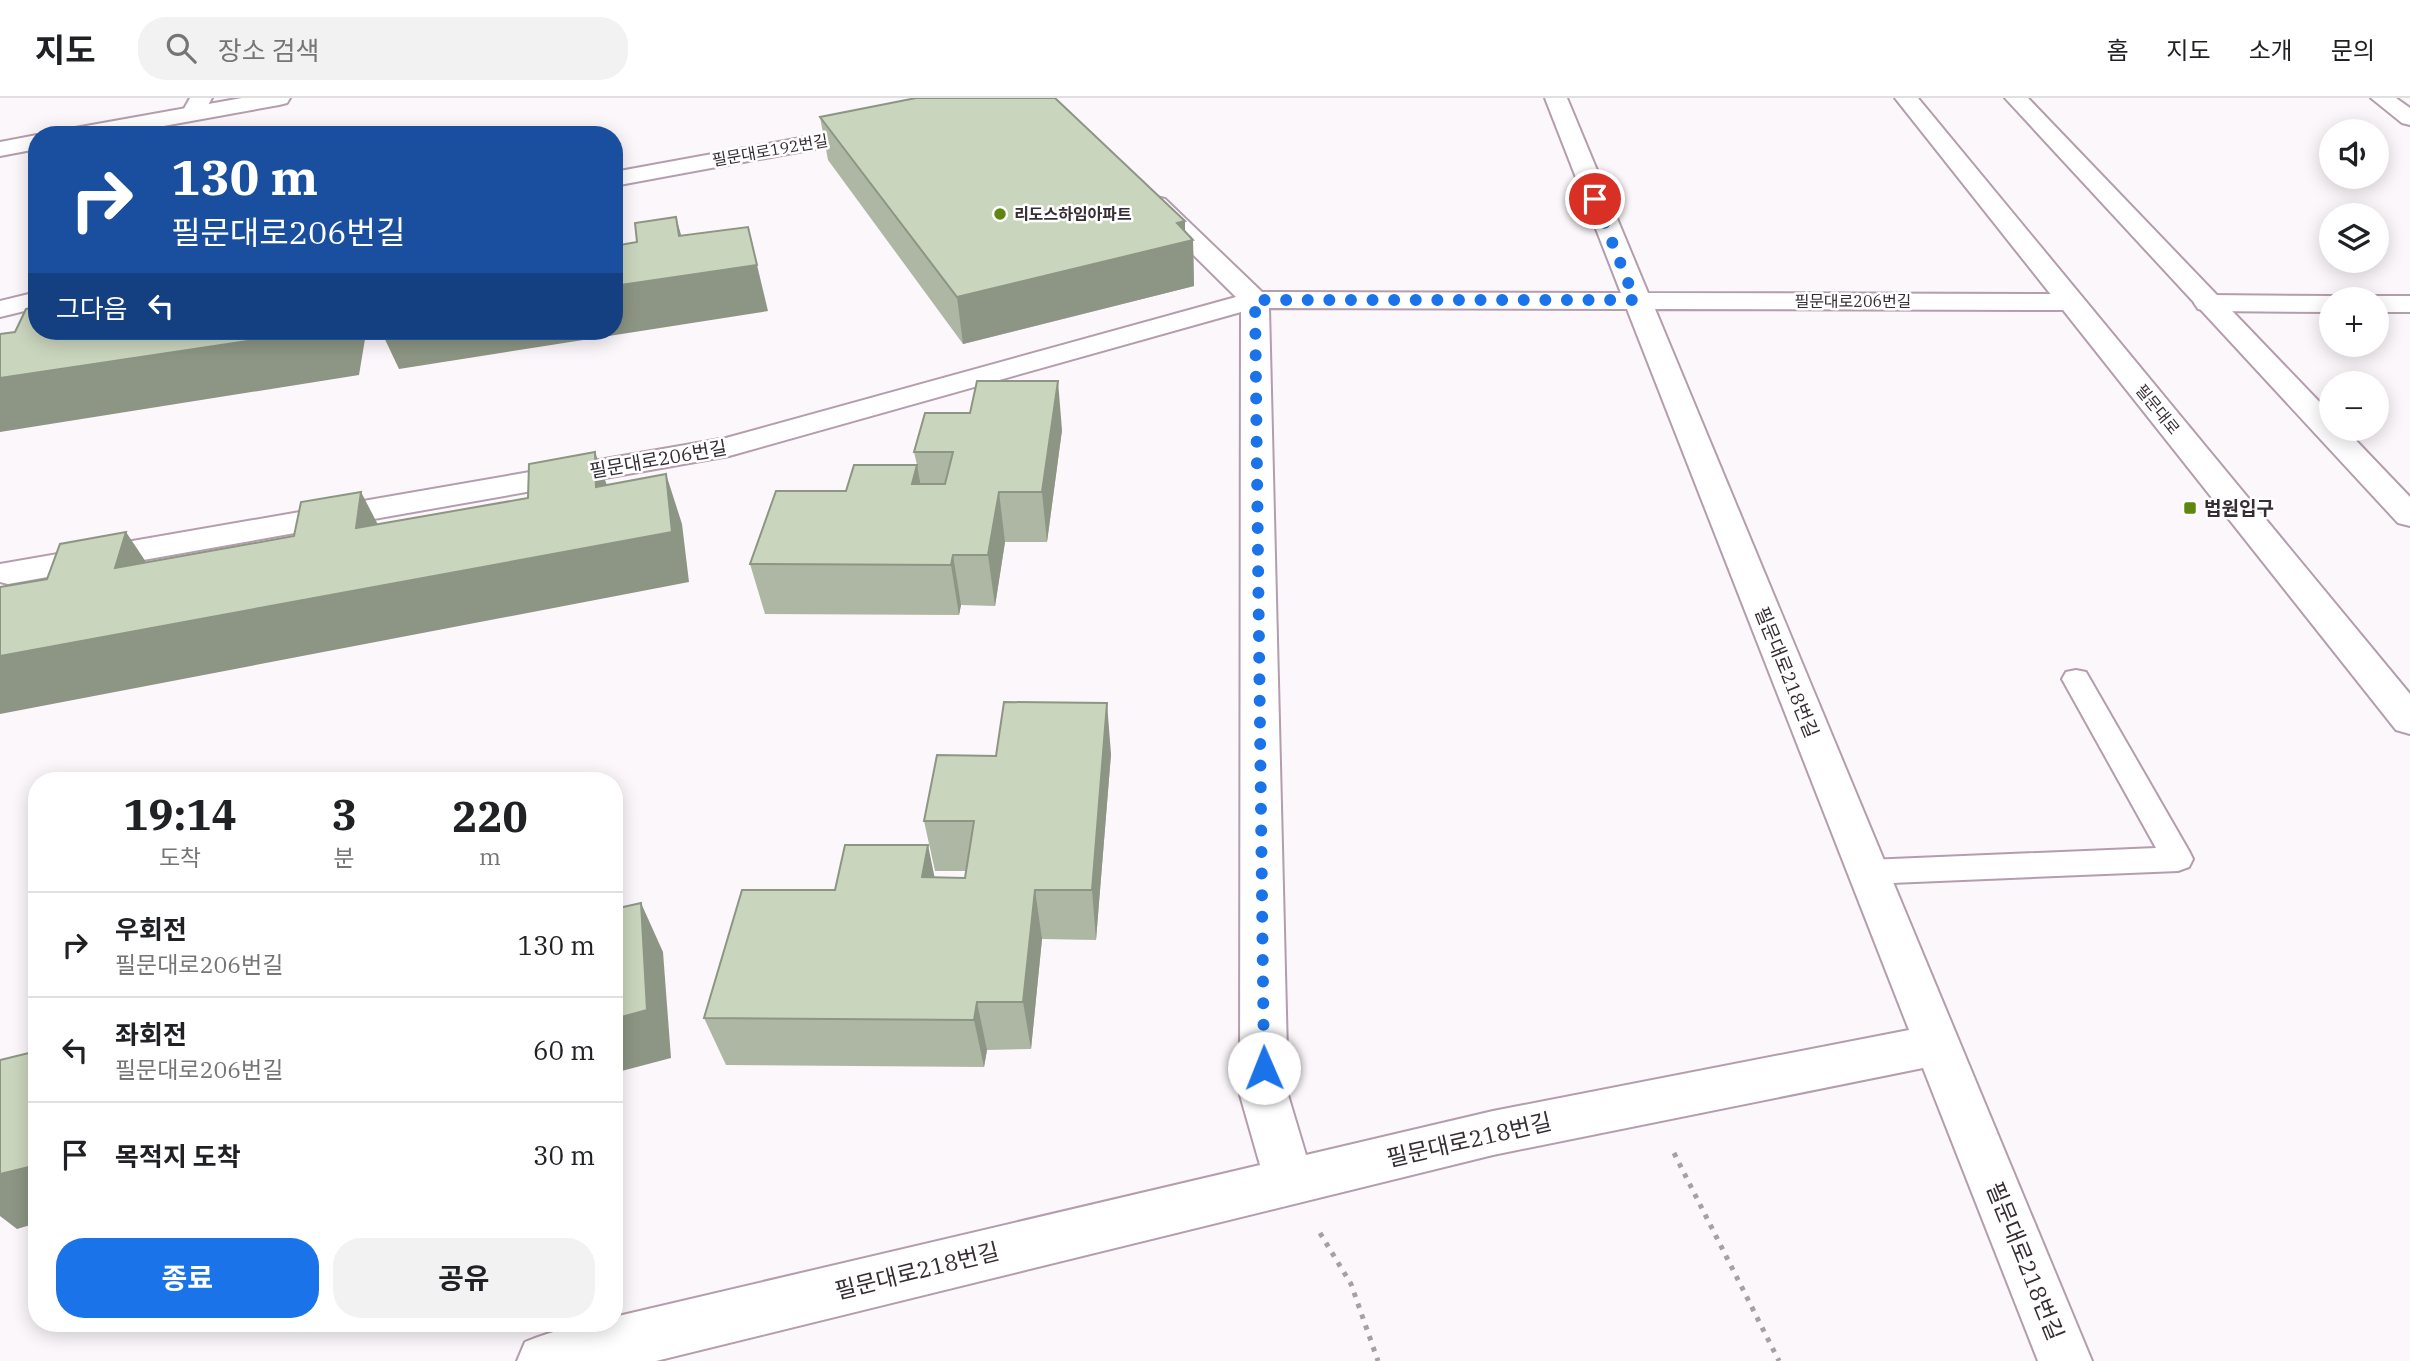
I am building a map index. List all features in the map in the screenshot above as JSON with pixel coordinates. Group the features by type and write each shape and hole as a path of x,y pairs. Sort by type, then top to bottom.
{"street":[{"path":"113,126 196,106 279,98"},
{"path":"1556,98 1635,300"},
{"name":"필문대로","path":"1906,98 2410,720"},
{"path":"2017,98 2410,516"},
{"path":"2382,98 2410,118"},
{"name":"필문대로192번길","path":"623,177 898,127"},
{"path":"0,149 28,144"},
{"path":"1138,186 1255,300 1264,1096 1289,1181"},
{"name":"필문대로206번길","path":"8,573 729,447 1255,300 2070,302"},
{"name":"필문대로218번길","path":"1635,300 2065,1361"},
{"path":"0,309 28,302"},
{"path":"2208,303 2319,304"},
{"path":"2389,304 2410,304"},
{"name":"필문대로218번길","path":"544,1361 1493,1133 1937,1045"}],"lane":[{"path":"1868,872 2178,859 2077,679"}],"path":[{"path":"1648,1102 1779,1361"},
{"path":"1289,1181 1351,1284 1378,1361"}],"building":[{"name":"리도스하임아파트","path":"916,98 1055,98 1185,221 1177,223 1193,240 957,297 820,117"},
{"path":"676,217 679,236 748,227 757,265 623,285 623,244 637,242 635,223"},
{"path":"26,309 28,340 254,340 0,378 0,334 15,332"},
{"path":"977,381 1058,381 1042,492 999,492 988,555 953,555 951,565 750,564 776,491 846,491 854,465 917,465 912,484 945,484 953,452 914,452 925,413 970,413"},
{"path":"595,452 596,487 666,474 672,532 0,656 0,587 47,579 60,544 126,532 115,568 294,536 301,502 361,492 356,528 528,498 529,464"},
{"path":"1004,702 1107,703 1092,890 1035,890 1023,1002 977,1002 974,1020 704,1018 742,890 835,890 845,845 928,845 922,877 965,878 974,821 924,821 937,755 996,756"},
{"path":"641,903 647,1010 623,1017 623,907"},
{"path":"28,1053 28,1167 0,1174 0,1060"}],"place":[{"name":"리도스하임아파트","path":"1000,214"},
{"name":"법원입구","path":"2190,508"}],"route":[{"path":"1264,1068 1255,300 1635,300 1595,199"}]}
